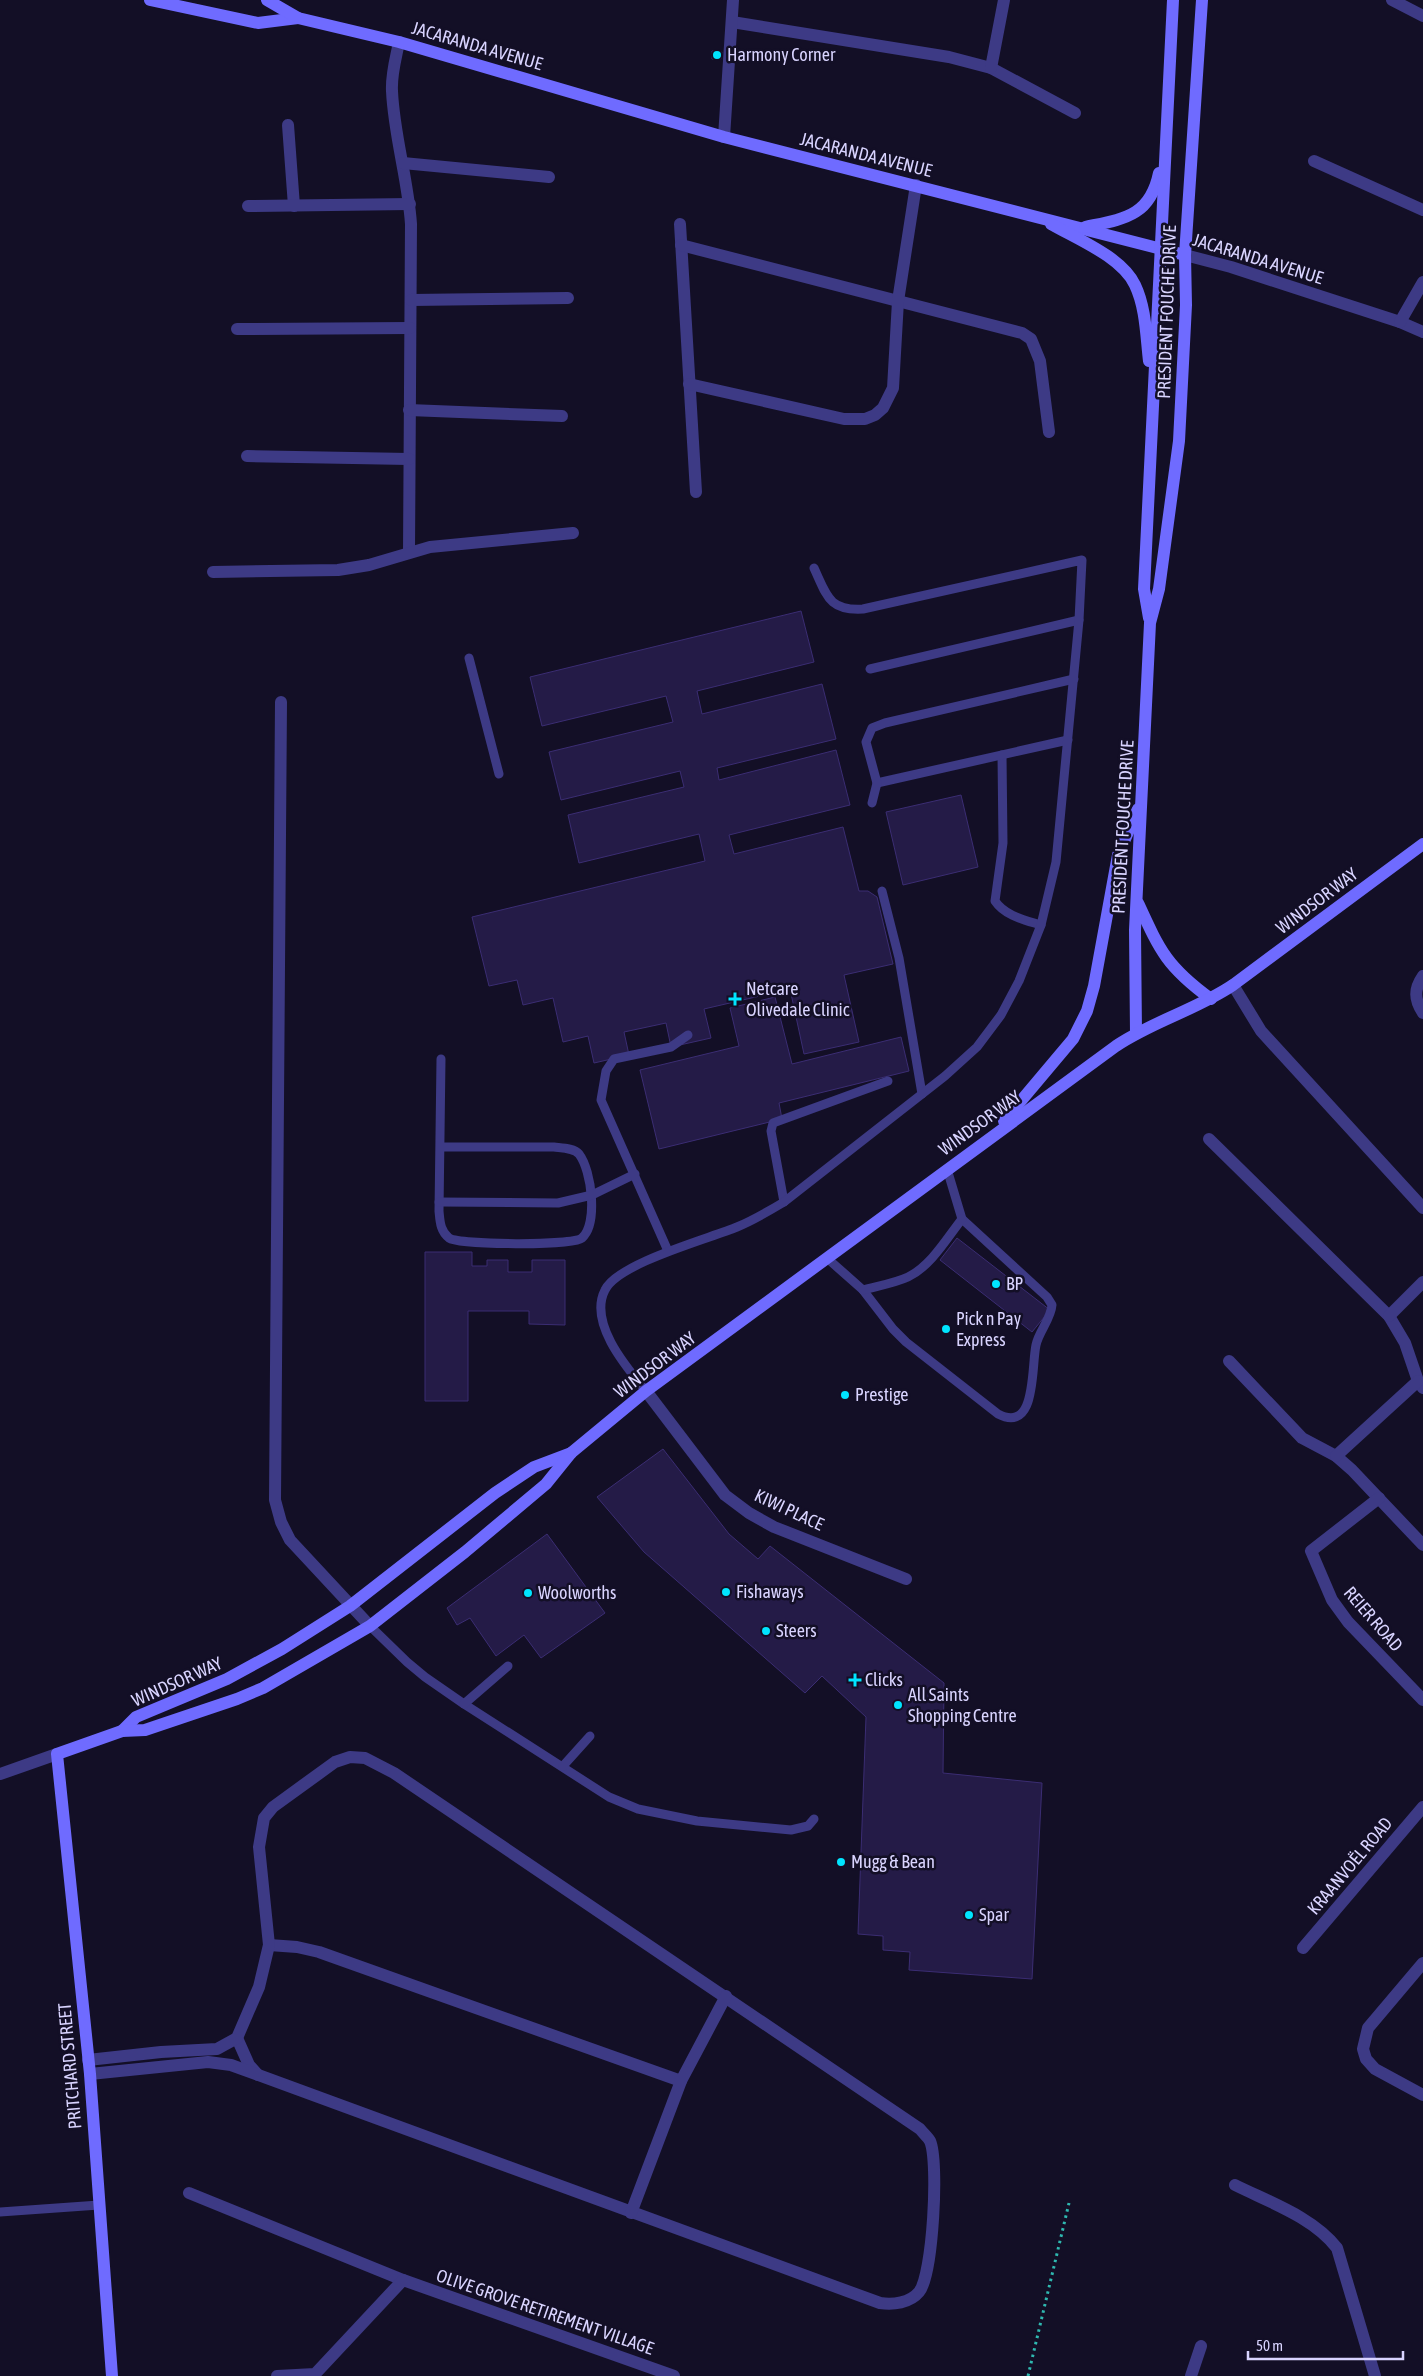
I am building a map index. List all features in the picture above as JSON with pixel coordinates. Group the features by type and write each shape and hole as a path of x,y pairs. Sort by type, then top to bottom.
{"street":[{"name":"JACARANDA AVENUE","path":"150,0 258,23 298,18"},
{"name":"JACARANDA AVENUE","path":"267,0 298,18 399,42 724,137 1231,267 1400,322 1423,332"},
{"path":"724,137 733,0"},
{"path":"991,68 1004,0"},
{"name":"PRESIDENT FOUCHE DRIVE","path":"1150,623 1144,589 1173,0"},
{"name":"PRESIDENT FOUCHE DRIVE","path":"1136,1033 1136,901 1150,623 1159,589 1179,440 1186,305 1185,255 1202,0"},
{"path":"1392,0 1423,16"},
{"path":"732,22 949,57 991,68 1075,113"},
{"path":"399,42 392,90 395,121 410,204 409,552"},
{"path":"288,124 294,206"},
{"path":"1083,228 1124,218 1145,205 1157,183 1166,131"},
{"path":"1314,161 1423,210"},
{"path":"403,162 549,177"},
{"path":"689,384 844,419 865,419 884,408 893,388 898,301 916,185"},
{"path":"248,206 410,204"},
{"path":"1038,216 1108,257 1129,275 1135,286 1143,313 1153,396"},
{"path":"680,224 696,492"},
{"path":"681,246 1010,328 1031,339 1040,361 1049,432"},
{"path":"1400,322 1423,282"},
{"path":"411,300 568,298"},
{"path":"237,329 410,328"},
{"path":"409,410 562,416"},
{"path":"247,456 409,459"},
{"path":"213,572 338,570 369,565 409,552 456,543 573,533"},
{"path":"281,702 275,1500 281,1522 290,1540 370,1626"},
{"path":"990,1138 1073,1039 1087,1011 1094,986 1118,855 1141,804"},
{"name":"WINDSOR WAY","path":"122,1731 145,1730 263,1688 370,1626 546,1484 572,1452 646,1391 828,1259 947,1169 1136,1033 1211,999 1233,986 1423,844"},
{"path":"1136,901 1161,952 1170,965 1211,999"},
{"path":"1423,976 1416,988 1416,998 1423,1013"},
{"path":"1233,986 1261,1031 1423,1208"},
{"path":"1209,1139 1389,1316 1404,1343 1421,1384 1336,1456"},
{"path":"1389,1316 1423,1282"},
{"path":"1229,1361 1302,1438 1336,1456 1423,1545"},
{"name":"KIWI PLACE","path":"646,1391 726,1496 749,1514 774,1526 906,1579"},
{"name":"WINDSOR WAY","path":"122,1731 136,1717 252,1667 350,1606 503,1488 534,1467 572,1452"},
{"name":"REIER ROAD","path":"1379,1498 1311,1552 1332,1600 1348,1622 1423,1700"},
{"path":"0,1774 122,1731"},
{"name":"PRITCHARD STREET","path":"57,1754 90,2074 112,2376"},
{"path":"88,2060 161,2052 208,2056 880,2303 890,2305 910,2299 919,2292 926,2278 929,2261 934,2174 930,2140 908,2120 726,1996 394,1773 365,1758 350,1757 320,1771 273,1807 264,1818 259,1847 269,1945 259,1987 238,2038 208,2056 90,2074"},
{"name":"KRAANVOËL ROAD","path":"1303,1948 1423,1808"},
{"path":"269,1945 297,1947 319,1952 681,2081"},
{"path":"1423,1963 1368,2028 1363,2049 1366,2059 1375,2069 1423,2095"},
{"path":"631,2213 681,2081 726,1996"},
{"path":"238,2038 249,2065 258,2075"},
{"path":"1235,2184 1314,2226 1327,2236 1336,2248 1375,2376"},
{"name":"OLIVE GROVE RETIREMENT VILLAGE","path":"189,2193 403,2280 674,2376"},
{"path":"277,2376 315,2375 403,2280"},
{"path":"1191,2376 1201,2346"}],"lane":[{"path":"646,1391 614,1347 602,1315 601,1304 604,1290 612,1282 668,1251 760,1217 784,1202 922,1094 976,1047 1000,1015 1019,981 1041,926 1056,862 1074,679 1082,560 864,609 848,610 835,604 826,593 814,568"},
{"path":"870,669 1079,620"},
{"path":"469,658 499,774"},
{"path":"872,803 877,783 866,742 872,728 885,723 1074,679"},
{"path":"877,783 1068,740"},
{"path":"1002,754 1003,843 995,901 999,908 1009,914 1041,926"},
{"path":"882,891 899,958 922,1094"},
{"path":"668,1251 601,1100 606,1071 614,1059 671,1047 688,1034"},
{"path":"440,1147 568,1148 579,1153 592,1195 587,1232 580,1239 569,1243 457,1242 444,1233 440,1224 439,1202 441,1059"},
{"path":"784,1202 771,1131 772,1123 888,1081"},
{"path":"828,1259 863,1290 880,1314 906,1342 975,1397 1005,1417 1017,1418 1023,1414 1028,1403 1036,1344 1052,1305 1047,1297 962,1219 947,1169"},
{"path":"439,1202 558,1203 592,1195 635,1174"},
{"path":"863,1290 898,1280 916,1272 934,1254 962,1219"},
{"path":"370,1626 407,1662 464,1704 609,1797 638,1809 668,1817 791,1830 808,1826 814,1819"},
{"path":"464,1704 508,1666"},
{"path":"563,1766 590,1736"},
{"path":"0,2212 99,2205"}],"path":[{"path":"1028,2376 1069,2202"}],"building":[{"name":"Harmony Corner","path":"712,51 722,52 721,59 712,59"},
{"path":"801,611 814,662 697,691 702,714 822,684 836,739 717,768 719,780 836,750 850,805 729,835 734,854 843,827 859,891 868,891 877,897 893,964 844,975 859,1042 804,1054 790,989 704,1009 711,1038 671,1047 666,1023 624,1032 629,1055 594,1063 588,1036 563,1042 553,998 523,1005 517,980 489,986 472,917 705,861 699,834 579,863 568,815 684,787 680,771 561,800 549,752 673,722 666,696 542,726 530,677"},
{"path":"961,795 978,867 903,885 886,812"},
{"path":"775,997 792,1064 901,1037 909,1071 779,1103 782,1119 659,1149 640,1070 739,1046 730,1008"},
{"path":"957,1238 1050,1310 1032,1332 940,1260"},
{"path":"425,1252 472,1252 472,1266 487,1266 487,1260 508,1260 508,1272 532,1272 532,1260 565,1260 565,1325 529,1324 529,1311 468,1311 468,1401 425,1401"},
{"name":"All Saints Shopping Centre","path":"663,1449 729,1534 758,1559 770,1546 944,1683 943,1773 1042,1783 1032,1979 909,1970 910,1952 883,1950 883,1936 858,1934 866,1717 822,1676 805,1693 644,1552 597,1497"},
{"path":"547,1534 605,1613 541,1658 524,1635 496,1656 470,1618 457,1625 447,1608"}],"place":[{"name":"Harmony Corner","path":"717,55"},
{"name":"Netcare Olivedale Clinic","path":"735,999"},
{"name":"BP","path":"996,1284"},
{"name":"Pick n Pay Express","path":"946,1329"},
{"name":"Prestige","path":"845,1395"},
{"name":"Fishaways","path":"726,1592"},
{"name":"Woolworths","path":"528,1593"},
{"name":"Steers","path":"766,1631"},
{"name":"Clicks","path":"855,1680"},
{"name":"All Saints Shopping Centre","path":"898,1705"},
{"name":"Mugg & Bean","path":"841,1862"},
{"name":"Spar","path":"969,1915"}]}
